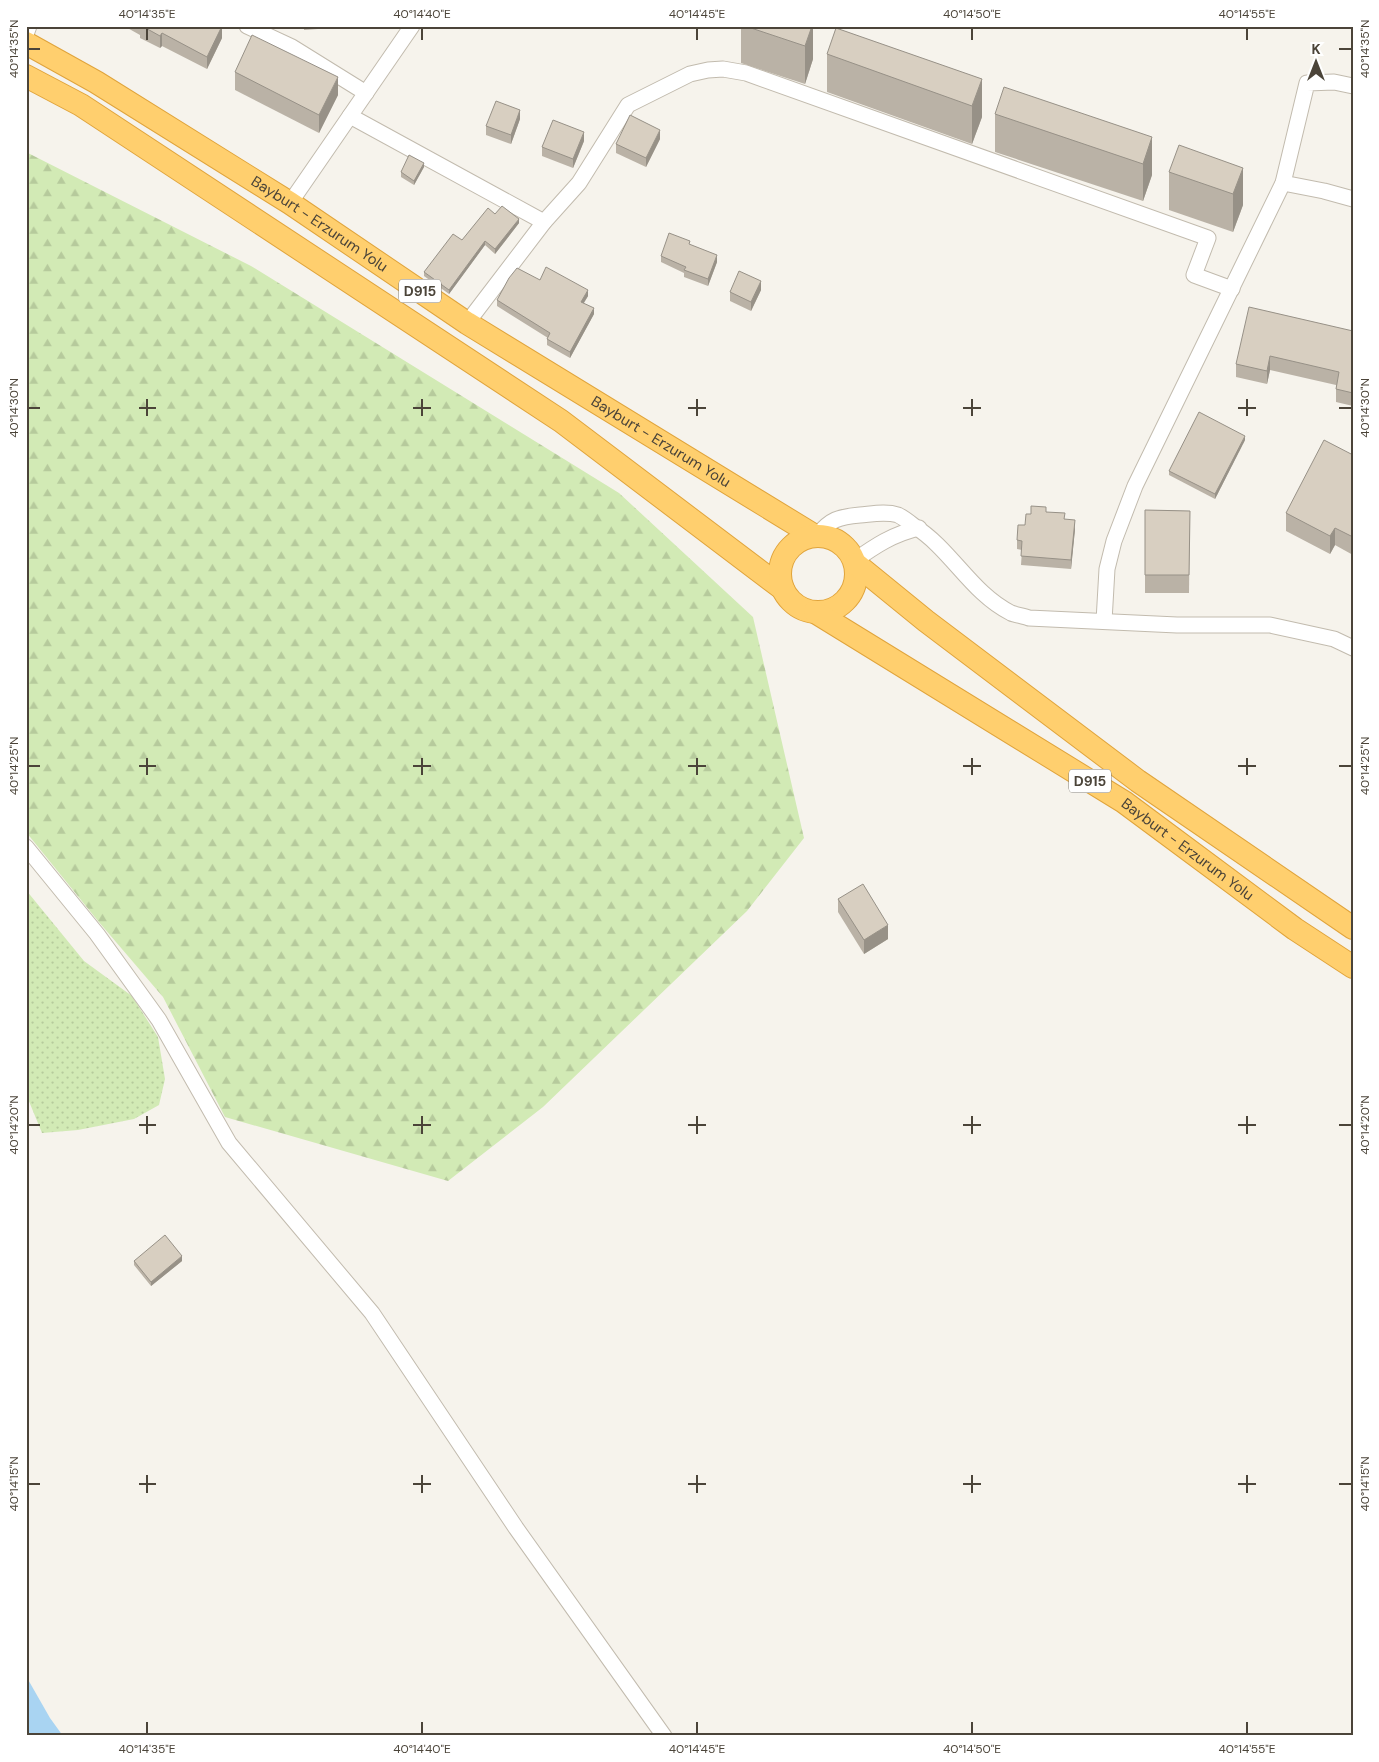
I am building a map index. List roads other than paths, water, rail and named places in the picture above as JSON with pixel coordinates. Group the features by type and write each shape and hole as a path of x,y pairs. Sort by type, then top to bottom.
{"highway":[{"name":"Bayburt - Erzurum Yolu","path":"26,43 96,82 290,204 467,323 816,536 826,536 845,546 852,554 855,563 926,621 1138,781 1353,928"},
{"name":"Bayburt - Erzurum Yolu","path":"26,76 89,110 561,421 783,589 796,605 805,610 815,612 1124,802 1295,928 1353,966"},
{"path":"783,589 780,569 783,559 796,543 805,538 816,536"},
{"path":"815,612 835,609 851,595 856,580 855,563"}],"street":[{"path":"26,34 29,26"},
{"path":"247,26 292,47 366,94"},
{"path":"290,204 412,26"},
{"path":"467,323 544,222 579,183 628,105 690,74 723,69 746,73 1208,238 1194,275 1232,290"},
{"path":"1104,621 1107,569 1122,517 1134,486 1283,183 1307,83 1315,81 1334,82 1353,86"},
{"path":"350,116 544,222"},
{"path":"1283,183 1353,199"},
{"path":"816,536 826,524 836,519 876,513 898,516 919,528 937,543 975,585 1011,613 1029,618 1177,625 1270,625 1334,640 1353,648"},
{"path":"855,563 883,540 919,528"},
{"path":"26,847 97,934 160,1020 229,1143 372,1313 516,1528 664,1736"}],"water":[{"path":"26,1676 50,1718 63,1736 26,1736"}]}
